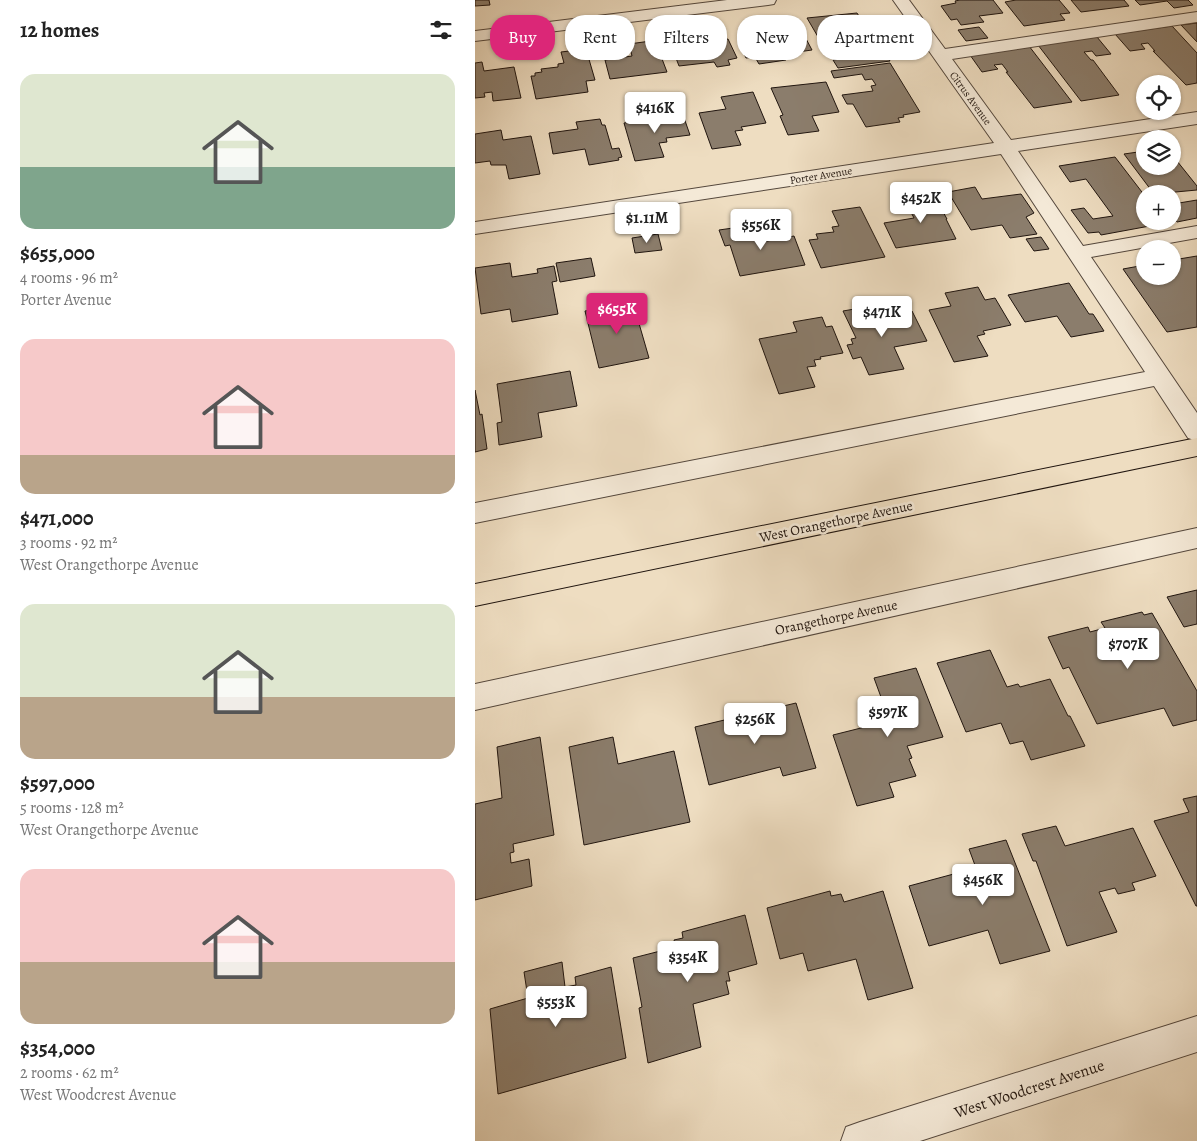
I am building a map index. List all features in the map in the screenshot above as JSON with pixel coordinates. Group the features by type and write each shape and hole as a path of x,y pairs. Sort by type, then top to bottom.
{"main road":[{"name":"West Orangethorpe Avenue","path":"475,595 1197,447"}],"street":[{"path":"475,36 768,0"},
{"name":"Citrus Avenue","path":"901,0 1006,147 1197,432"},
{"path":"941,55 1197,17"},
{"name":"Porter Avenue","path":"475,228 1197,118"},
{"path":"1078,253 1197,232"},
{"path":"475,513 1161,378"},
{"name":"Orangethorpe Avenue","path":"475,697 1197,538"},
{"name":"West Woodcrest Avenue","path":"860,1141 1197,1034"}],"building":[{"path":"475,0 489,0 490,5 475,6"},
{"path":"960,0 993,0 1003,13 979,16 984,22 961,25 957,19 951,20 941,6 956,3 955,1"},
{"path":"1016,0 1059,0 1070,13 1060,14 1065,20 1024,26 1005,2"},
{"path":"1071,0 1124,0 1129,6 1081,12"},
{"path":"1135,0 1188,0 1193,5 1174,8 1167,1 1140,5"},
{"path":"857,13 858,15 837,15"},
{"path":"817,17 817,35 807,18"},
{"path":"1197,23 1197,42 1181,25"},
{"path":"1172,26 1197,53 1197,83 1186,85 1181,80 1181,75 1176,75 1153,51 1155,51 1148,43 1141,44 1145,49 1130,51 1115,34"},
{"path":"979,27 988,38 966,41 958,30"},
{"path":"1097,37 1111,54 1096,56 1092,51 1084,52 1093,60 1119,95 1081,101 1038,45"},
{"path":"728,39 737,58 728,60 730,65 717,67 714,62 679,66 677,60 727,60"},
{"path":"807,41 812,50 807,51"},
{"path":"645,42 645,60 662,60 667,72 610,79 605,60 635,60 635,43"},
{"path":"1029,46 1072,102 1034,108 1002,64 994,65 998,69 982,72 970,55"},
{"path":"561,52 565,52 565,60 589,60 595,80 586,81 588,92 536,99 531,76 542,72 541,69 558,67 558,64 564,63"},
{"path":"757,60 786,60 759,64"},
{"path":"833,60 890,61 838,68"},
{"path":"482,62 484,71 514,67 521,98 493,101 492,92 484,93 485,97 475,98 475,63"},
{"path":"890,63 920,112 903,115 904,117 898,118 900,122 866,127 853,104 847,104 842,95 873,91 871,86 876,85 872,79 865,80 862,74 834,78 831,71"},
{"path":"826,82 839,112 812,116 819,131 788,135 780,116 783,115 771,88"},
{"path":"753,92 766,123 741,127 743,130 735,131 741,145 712,149 699,113 726,109 721,97"},
{"path":"676,109 683,115 690,135 666,138 667,142 659,143 664,157 635,161 624,123 655,119 654,115"},
{"path":"600,119 602,125 605,125 612,149 619,148 622,157 618,158 619,160 589,165 585,149 553,154 549,133 578,129 576,122"},
{"path":"501,130 503,140 531,136 540,174 509,179 506,165 491,165 490,161 475,163 475,134"},
{"path":"1136,152 1136,170 1124,154"},
{"path":"1115,157 1137,185 1136,229 1101,235 1099,232 1088,233 1071,210 1084,208 1093,219 1113,216 1086,179 1070,182 1059,166"},
{"path":"1181,166 1197,186 1197,190 1181,191 1181,185 1147,185 1140,175 1181,175"},
{"path":"975,187 982,199 1021,194 1034,213 1026,217 1037,234 1010,238 1002,225 971,230 948,192"},
{"path":"937,196 945,210 942,210 956,239 896,248 884,223 914,218 905,201"},
{"path":"1197,200 1197,218 1181,221 1181,203"},
{"path":"860,207 885,257 821,268 809,240 818,239 816,234 834,232 832,227 839,226 832,211"},
{"path":"754,225 762,242 794,236 805,265 740,276 730,245 725,246 719,230"},
{"path":"658,234 662,250 635,253 632,238"},
{"path":"1041,237 1049,249 1034,251 1026,239"},
{"path":"1197,256 1197,327 1167,332 1123,269 1136,267 1136,285 1181,285 1181,259"},
{"path":"591,258 595,276 560,282 556,263"},
{"path":"510,263 512,277 538,273 537,269 554,266 557,281 552,282 558,314 512,322 510,309 481,314 475,268"},
{"path":"1069,283 1089,314 1093,314 1104,331 1071,337 1057,316 1025,322 1008,295"},
{"path":"978,287 985,300 995,298 1011,325 983,331 985,334 977,336 988,356 954,362 929,310 951,306 945,293"},
{"path":"636,303 641,320 638,320 649,358 599,368 585,311"},
{"path":"872,306 877,317 912,311 927,341 894,347 904,369 869,375 861,357 853,359 847,345 853,344 851,339 856,338 843,311"},
{"path":"822,317 826,327 832,326 843,353 820,357 821,359 814,360 816,366 807,367 815,387 779,394 759,339 797,332 793,322"},
{"path":"570,371 577,406 538,413 542,437 499,445 497,423 502,422 497,384"},
{"path":"475,390 480,415 482,414 487,449 475,452"},
{"path":"1197,590 1197,624 1184,627 1167,597"},
{"path":"1142,612 1144,615 1152,613 1197,691 1197,720 1173,726 1164,708 1097,724 1069,667 1063,669 1048,637 1088,627 1090,632 1105,628 1101,622"},
{"path":"990,650 1007,687 1018,684 1020,687 1050,679 1085,746 1031,760 1023,741 1010,744 1001,723 966,732 937,663"},
{"path":"916,668 943,737 907,746 912,758 909,759 916,776 889,783 894,797 857,806 833,735 865,727 863,721 876,718 873,711 885,708 874,678"},
{"path":"796,703 816,768 783,776 780,767 709,785 695,727"},
{"path":"540,737 554,835 513,844 514,852 510,853 511,863 529,859 532,886 475,900 475,804 502,798 497,747"},
{"path":"613,737 618,764 674,751 690,822 584,845 569,747"},
{"path":"1197,796 1196,906 1154,821 1189,812 1183,799"},
{"path":"1056,826 1065,846 1133,828 1156,876 1132,883 1135,890 1118,894 1115,888 1099,892 1117,932 1067,946 1036,861 1033,861 1022,834"},
{"path":"1006,840 1050,951 1000,964 988,930 929,946 909,886 976,868 969,849"},
{"path":"830,891 831,896 841,894 844,902 883,891 913,988 868,1000 856,959 808,971 803,953 780,959 767,908"},
{"path":"745,915 757,964 728,972 730,981 726,981 729,994 693,1004 701,1047 648,1063 639,1008 642,1007 633,958 676,947 674,940 683,938 682,932"},
{"path":"562,962 565,987 576,985 575,977 611,967 626,1058 498,1094 490,1009 528,998 524,972"}]}
